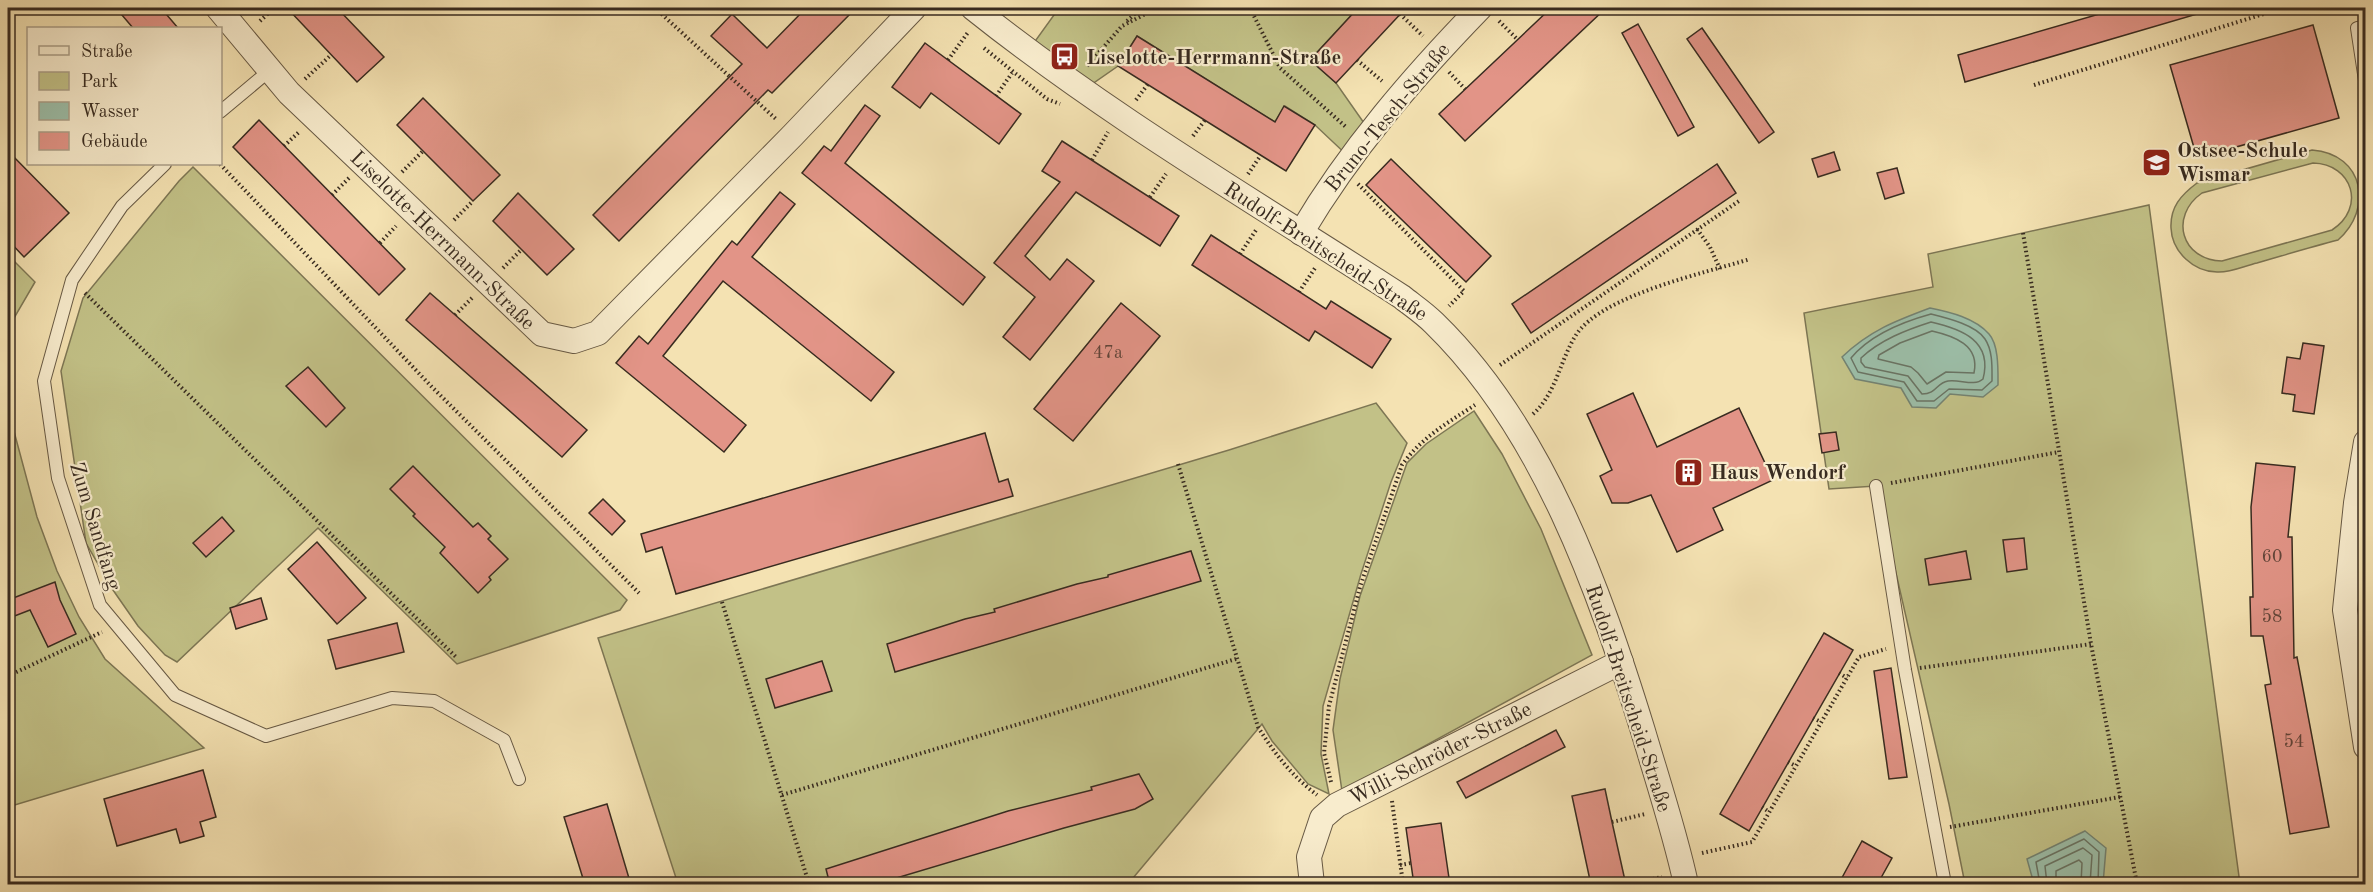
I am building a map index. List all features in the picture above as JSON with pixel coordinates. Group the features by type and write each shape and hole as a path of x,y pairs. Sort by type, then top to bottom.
{"street":[{"name":"Liselotte-Herrmann-Straße","path":"218,8 289,93 542,334 574,341 598,333 914,8"},
{"name":"Bruno-Tesch-Straße","path":"1301,233 1321,199 1398,96 1439,50 1487,11"},
{"name":"Rudolf-Breitscheid-Straße","path":"971,19 1402,297 1433,322 1480,396 1517,428 1564,516 1621,662 1683,871"},
{"path":"2364,731 2345,610 2356,503 2366,442"},
{"name":"Willi-Schröder-Straße","path":"1312,885 1309,857 1322,818 1337,805 1621,662"}],"lane":[{"path":"2366,26 2357,28 2366,87"},
{"path":"222,110 269,71"},
{"name":"Zum Sandfang","path":"164,165 122,206 72,280 44,381 58,478 100,605 176,695 266,736 392,698 434,701 504,740 519,780"},
{"path":"1876,486 1905,670 1946,885"}],"path":[{"path":"655,8 793,135"},
{"path":"1072,84 1122,26 1141,8"},
{"path":"1122,26 1157,8"},
{"path":"1250,8 1280,68 1364,143"},
{"path":"2034,85 2283,8"},
{"path":"1487,11 1518,40"},
{"path":"1400,14 1439,50"},
{"path":"948,60 971,19"},
{"path":"289,93 331,55"},
{"path":"1357,60 1398,96"},
{"path":"996,96 1012,73"},
{"path":"1092,160 1109,131"},
{"path":"1150,197 1179,155"},
{"path":"220,165 430,386 639,593"},
{"path":"1343,169 1464,291 1433,322"},
{"path":"1178,464 1258,727 1276,755 1296,779 1326,802 1337,805 1324,753 1329,706 1360,586 1402,465 1413,449 1480,396 1562,321 1739,201"},
{"path":"1387,213 1392,210"},
{"path":"1709,211 1714,218"},
{"path":"1698,229 1720,268"},
{"path":"2023,233 2091,644 2137,885"},
{"path":"1659,245 1663,252"},
{"path":"1435,262 1442,258"},
{"path":"1517,428 1544,405 1576,334 1593,316 1624,298 1750,259"},
{"path":"72,280 457,658"},
{"path":"1608,280 1613,287"},
{"path":"1558,314 1562,321"},
{"path":"1876,486 2059,452"},
{"path":"722,602 809,885"},
{"path":"8,676 117,625"},
{"path":"1905,670 2091,644"},
{"path":"1631,885 1683,871 1752,842 1859,657 1901,645"},
{"path":"782,795 1236,659"},
{"path":"1839,673 1847,678"},
{"path":"1813,718 1821,723"},
{"path":"1788,762 1796,766"},
{"path":"1389,780 1403,885"},
{"path":"1936,829 2120,797"},
{"path":"1762,807 1769,812"},
{"path":"1612,822 1666,808"},
{"path":"1400,864 1411,863"},
{"path":"1879,881 1886,885"}],"green space":[{"path":"1059,8 1358,8 1310,60 1336,83 1371,133 1351,159 1315,125 1285,106 1275,122 1137,36 1118,66 1082,91 1028,51"},
{"path":"2312,150 2330,154 2353,172 2358,185 2359,199 2356,214 2349,228 2338,240 2232,270 2217,272 2200,268 2186,259 2172,237 2172,214 2181,197 2197,183","holes":["2313,163 2327,165 2346,179 2351,199 2349,210 2343,221 2332,230 2222,261 2208,259 2189,245 2184,235 2185,213 2202,193"]},
{"path":"193,167 627,600 620,610 457,664 318,528 177,662 165,655 138,626 113,590 86,543 61,371 83,298"},
{"path":"2149,205 2240,884 1965,884 1949,804 1876,486 1829,489 1804,313 1933,287 1928,254"},
{"path":"8,255 35,282 14,318 8,337"},
{"path":"1376,403 1407,443 1391,482 1361,574 1323,706 1321,754 1329,794 1308,784 1272,741 1262,724 1128,884 678,884 598,638 1229,450"},
{"path":"8,409 37,517 57,571 79,617 105,659 204,748 8,807"},
{"path":"1474,411 1502,454 1541,529 1592,655 1342,791 1333,730 1340,679 1360,596 1407,463 1426,444"}],"water":[{"path":"1930,308 1954,314 1977,324 1992,339 1997,358 1998,385 1983,397 1950,394 1936,408 1912,407 1901,388 1855,379 1842,357 1862,340 1883,328"},
{"path":"2085,831 2106,848 2103,884 2034,884 2027,859"}],"building":[{"path":"116,8 161,8 177,27 132,27"},
{"path":"287,8 337,8 384,57 357,82"},
{"path":"806,8 856,8 772,93 768,90 619,241 593,215 742,64 711,36 732,14 767,48"},
{"path":"1358,8 1406,8 1336,83 1310,60"},
{"path":"1551,8 1606,8 1465,141 1439,114"},
{"path":"2120,8 2204,8 2204,12 1965,82 1958,55"},
{"path":"1638,24 1694,127 1678,136 1622,33"},
{"path":"2313,25 2339,118 2197,158 2170,65"},
{"path":"1702,28 1774,132 1759,143 1687,39"},
{"path":"1137,36 1275,122 1284,106 1315,125 1286,171 1118,66"},
{"path":"925,43 1021,114 999,144 931,93 920,108 892,87"},
{"path":"423,98 500,175 473,201 397,125"},
{"path":"865,105 880,116 845,163 985,277 963,305 802,173 824,146 831,151"},
{"path":"259,120 405,269 379,295 233,147"},
{"path":"1062,141 1179,216 1160,246 1076,192 1025,256 1050,280 1067,259 1094,281 1030,360 1003,337 1035,297 994,263 1060,182 1042,171"},
{"path":"8,151 69,213 24,257 8,240"},
{"path":"1834,152 1840,170 1818,177 1812,159"},
{"path":"1391,159 1491,256 1466,282 1366,185"},
{"path":"1717,164 1736,193 1531,333 1512,304"},
{"path":"1897,168 1904,193 1885,199 1877,173"},
{"path":"780,192 795,204 752,257 894,372 871,401 723,281 663,356 746,425 724,452 616,363 639,336 648,344 732,241 737,245"},
{"path":"518,193 574,249 547,275 493,221"},
{"path":"1211,235 1326,309 1331,301 1391,339 1372,368 1315,331 1309,341 1192,265"},
{"path":"430,293 587,430 562,457 406,320"},
{"path":"1121,303 1160,336 1073,441 1034,409"},
{"path":"2303,343 2324,346 2314,414 2293,411 2295,395 2282,393 2287,357 2300,359"},
{"path":"308,367 345,408 326,427 286,386"},
{"name":"Haus Wendorf","path":"1633,393 1657,447 1739,408 1773,480 1713,508 1723,530 1677,552 1651,495 1628,503 1612,503 1600,476 1612,470 1587,414"},
{"path":"1836,432 1839,450 1822,453 1819,434"},
{"path":"985,433 999,482 1008,479 1013,496 676,594 662,547 646,552 641,534"},
{"path":"2256,463 2295,467 2288,537 2292,537 2294,658 2297,657 2329,827 2290,834 2265,685 2271,684 2263,636 2251,636 2250,597 2253,597 2251,507"},
{"path":"413,466 473,527 478,523 491,536 488,539 508,559 489,577 491,580 478,593 440,553 445,547 413,516 415,514 390,489"},
{"path":"603,499 625,521 612,535 589,513"},
{"path":"222,517 234,531 206,557 193,543"},
{"path":"2024,538 2027,569 2007,572 2003,540"},
{"path":"317,542 366,598 337,624 288,569"},
{"path":"1191,551 1201,581 895,672 887,644 965,619 995,612 994,609"},
{"path":"1966,551 1971,579 1929,585 1925,559"},
{"path":"55,582 60,600 76,634 48,647 30,610 12,617 8,600"},
{"path":"261,598 267,619 236,629 230,608"},
{"path":"397,623 404,652 336,669 328,640"},
{"path":"1824,633 1853,650 1749,831 1720,814"},
{"path":"822,661 832,691 775,708 766,679"},
{"path":"1891,668 1907,777 1889,779 1874,671"},
{"path":"1556,730 1565,747 1466,798 1457,782"},
{"path":"203,770 216,817 200,822 204,836 180,843 176,829 117,846 104,799"},
{"path":"1139,774 1153,799 1135,809 873,885 830,885 826,869 1008,811 1092,790 1091,787"},
{"path":"1605,789 1626,885 1591,885 1572,796"},
{"path":"607,804 631,885 585,885 564,817"},
{"path":"1441,823 1450,885 1414,885 1406,828"},
{"path":"1862,841 1892,858 1877,885 1838,885"}],"place":[{"name":"Liselotte-Herrmann-Straße","path":"1065,57"},
{"name":"Ostsee-Schule Wismar","path":"2156,162"},
{"name":"Haus Wendorf","path":"1689,472"}]}
